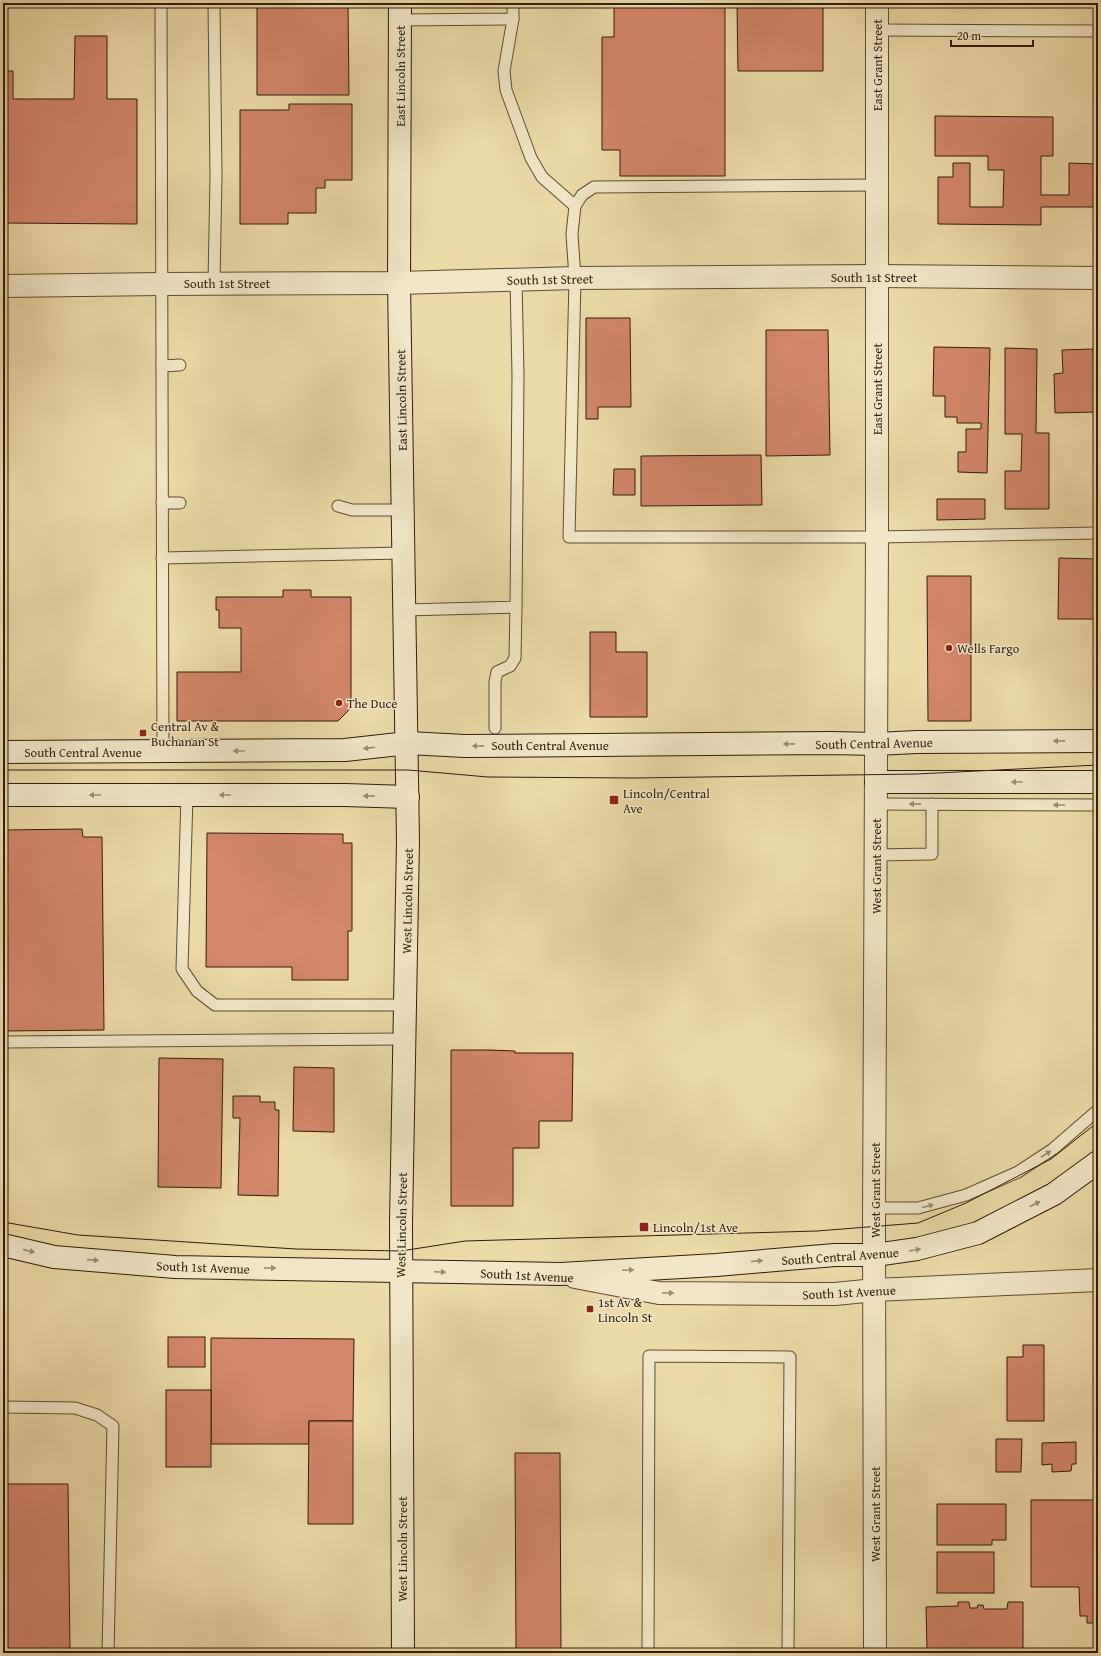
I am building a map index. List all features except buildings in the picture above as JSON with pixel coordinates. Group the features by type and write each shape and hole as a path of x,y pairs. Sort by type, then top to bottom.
{"main road":[{"name":"East Grant Street","path":"876,778 877,3"},
{"name":"East Lincoln Street","path":"400,11 399,283 408,797"},
{"name":"South 1st Street","path":"3,286 399,283 575,278 877,276 1098,278"},
{"name":"South Central Avenue","path":"3,752 345,750 408,743 465,746 832,743 876,744 917,742 1098,741"},
{"path":"876,778 1098,782"},
{"name":"West Grant Street","path":"875,1653 876,778"},
{"path":"3,795 408,797"},
{"name":"West Lincoln Street","path":"403,1653 401,1270 408,797"},
{"name":"South Central Avenue","path":"561,1274 716,1265 835,1255 875,1255 917,1250 978,1233 1054,1194 1098,1162"},
{"name":"South 1st Avenue","path":"3,1245 54,1257 175,1267 561,1274 659,1293 835,1294 875,1290 1098,1280"}],"lane":[{"path":"161,3 163,752"},
{"path":"214,3 216,176 214,284"},
{"path":"513,3 513,19 504,71 506,90 531,158 542,177 575,206"},
{"path":"400,11 513,19"},
{"path":"877,30 1098,31"},
{"path":"877,185 594,187 582,195 575,206 572,234 575,278 569,537 877,537 1098,533"},
{"path":"495,728 495,682 497,672 510,666 515,658 518,376 516,279"},
{"path":"162,366 180,365"},
{"path":"162,503 180,503"},
{"path":"338,506 352,510 403,510"},
{"path":"162,558 404,553"},
{"path":"405,610 516,607"},
{"path":"186,795 182,969 196,991 215,1005 405,1005"},
{"path":"876,804 1098,805"},
{"path":"876,855 932,854 932,804"},
{"path":"3,1042 404,1039"},
{"path":"875,1208 918,1208 966,1195 1018,1172 1047,1153 1098,1110"},
{"path":"648,1653 649,1356 790,1357 788,1653"},
{"path":"3,1407 74,1408 97,1415 113,1426 108,1653"}],"tram line":[{"path":"3,770 408,770 488,777 635,778 917,774 1098,765"},
{"path":"3,1222 78,1235 296,1249 401,1251 465,1241 817,1231 918,1223 966,1203 1051,1159 1098,1122"}],"place":[{"name":"Wells Fargo","path":"949,648"},
{"name":"The Duce","path":"339,703"},
{"name":"Central Av & Buchanan St","path":"143,733"},
{"name":"Lincoln/Central Ave","path":"614,800"},
{"name":"Lincoln/1st Ave","path":"644,1227"},
{"name":"1st Av & Lincoln St","path":"590,1309"}]}
